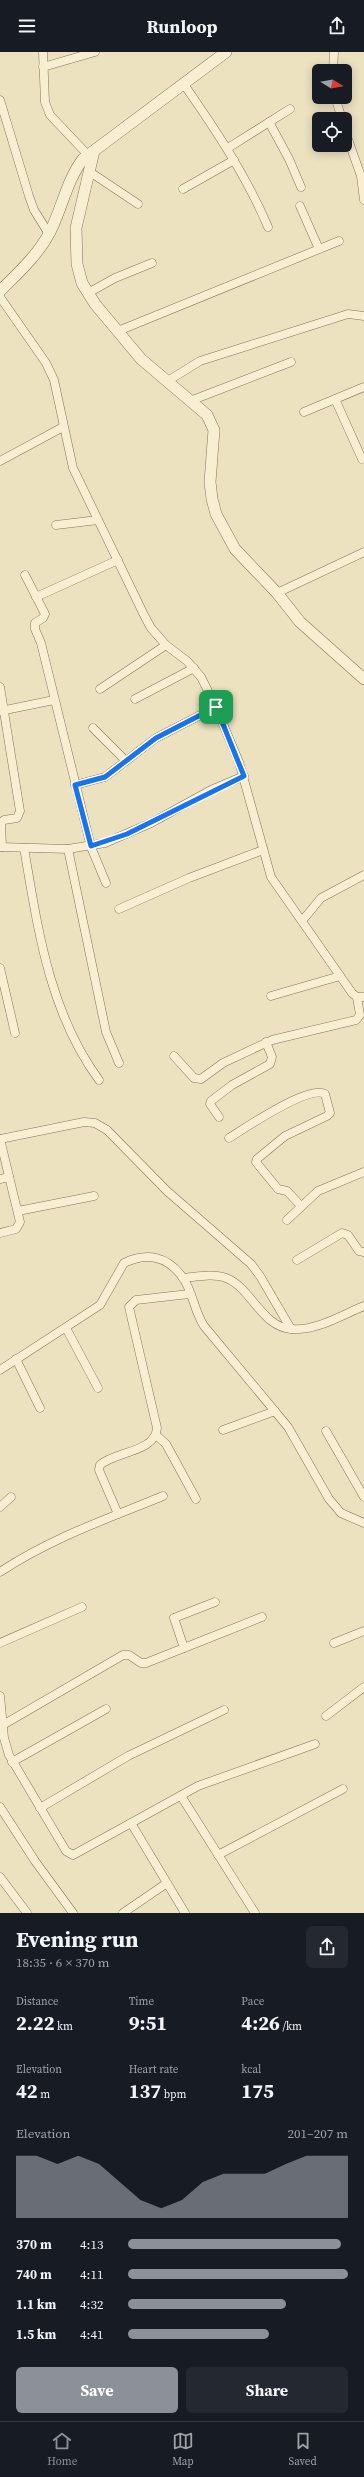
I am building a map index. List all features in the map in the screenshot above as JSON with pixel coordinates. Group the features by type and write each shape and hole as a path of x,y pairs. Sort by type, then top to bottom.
{"street":[{"path":"43,52 44,102 50,115 91,153"},
{"path":"43,66 95,52"},
{"path":"0,290 31,260 49,234 75,170 91,153 226,52"},
{"path":"333,64 334,52"},
{"path":"183,83 228,148 268,227"},
{"path":"0,100 34,210 49,234"},
{"path":"228,148 290,109"},
{"path":"269,122 289,159 301,187"},
{"path":"352,150 361,176 364,200"},
{"path":"91,153 90,172 83,189 76,228 77,264 82,283 88,293 141,359 166,382 207,415 214,430 210,482 212,499 216,514 235,549 277,593 300,622 320,642 364,679"},
{"path":"183,189 234,160"},
{"path":"90,172 138,204"},
{"path":"300,206 319,249"},
{"path":"118,331 339,241"},
{"path":"88,293 115,278 152,264"},
{"path":"0,297 46,364 54,380 73,468 151,628 166,646 194,668 216,707 244,776 271,877 340,976 360,997 360,1015 356,1020 266,1042 223,1063 205,1077 197,1079 174,1056"},
{"path":"166,382 200,361 348,314 364,316"},
{"path":"190,401 291,362"},
{"path":"304,412 364,387"},
{"path":"335,399 362,459"},
{"path":"0,461 63,427"},
{"path":"56,525 98,520"},
{"path":"277,593 364,552"},
{"path":"36,597 118,560"},
{"path":"26,575 45,616 36,623 35,628 41,643 91,846 106,883"},
{"path":"100,689 166,646"},
{"path":"135,699 194,668"},
{"path":"0,687 2,710 20,811 17,818 4,820 1,823 1,847 68,849 91,846 127,834 244,776"},
{"path":"2,710 54,700"},
{"path":"75,785 105,777 156,738 216,707"},
{"path":"94,728 126,761"},
{"path":"24,848 50,976 70,1031 85,1061 99,1080"},
{"path":"68,849 106,1032 119,1063"},
{"path":"119,909 189,878 263,850"},
{"path":"302,921 321,898 364,876"},
{"path":"0,968 15,1033"},
{"path":"271,996 340,976"},
{"path":"219,1117 210,1104 211,1101 232,1085 270,1064 272,1057 266,1042"},
{"path":"229,1138 285,1104 318,1092 325,1094 330,1113 327,1116 285,1136 257,1159 256,1162 278,1189 287,1191 301,1206"},
{"path":"0,1233 19,1227 18,1210 0,1139 84,1122 95,1124 107,1130 167,1191 250,1264 260,1276 291,1329"},
{"path":"287,1220 301,1206 325,1187 364,1172"},
{"path":"0,1179 9,1177"},
{"path":"18,1210 94,1196"},
{"path":"297,1260 342,1234 348,1235 359,1251 364,1252"},
{"path":"0,1370 100,1305 124,1263 132,1259 156,1256 163,1259 183,1278 204,1326 275,1411 301,1446 329,1499 341,1513 364,1524"},
{"path":"183,1278 218,1276 227,1278 235,1283 274,1323 291,1329 312,1327 364,1306"},
{"path":"118,1514 100,1470 100,1465 151,1443 156,1435 156,1421 129,1307 136,1300 189,1294"},
{"path":"66,1328 98,1388"},
{"path":"16,1359 40,1408"},
{"path":"223,1430 275,1411"},
{"path":"326,1432 355,1484 364,1497"},
{"path":"156,1435 166,1444 196,1499"},
{"path":"0,1572 44,1545 164,1496"},
{"path":"0,1507 11,1497"},
{"path":"184,1648 174,1618 215,1602"},
{"path":"0,1643 82,1607"},
{"path":"2,1726 123,1655 129,1655 141,1664 146,1663 262,1617"},
{"path":"334,1643 364,1631"},
{"path":"326,1716 364,1687"},
{"path":"0,1696 4,1738 12,1762 66,1851 73,1855 181,1796 220,1778 316,1744"},
{"path":"12,1762 106,1709"},
{"path":"40,1808 128,1756 224,1710"},
{"path":"218,1855 343,1789"},
{"path":"181,1796 255,1913"},
{"path":"0,1807 35,1860 73,1913"},
{"path":"131,1823 185,1913"},
{"path":"0,1877 27,1913"},
{"path":"123,1913 167,1883"}],"route":[{"path":"216,707 244,776 211,790 151,823 127,834 105,843 91,846 75,785 105,777 115,771 141,748 156,738 216,707"}]}
